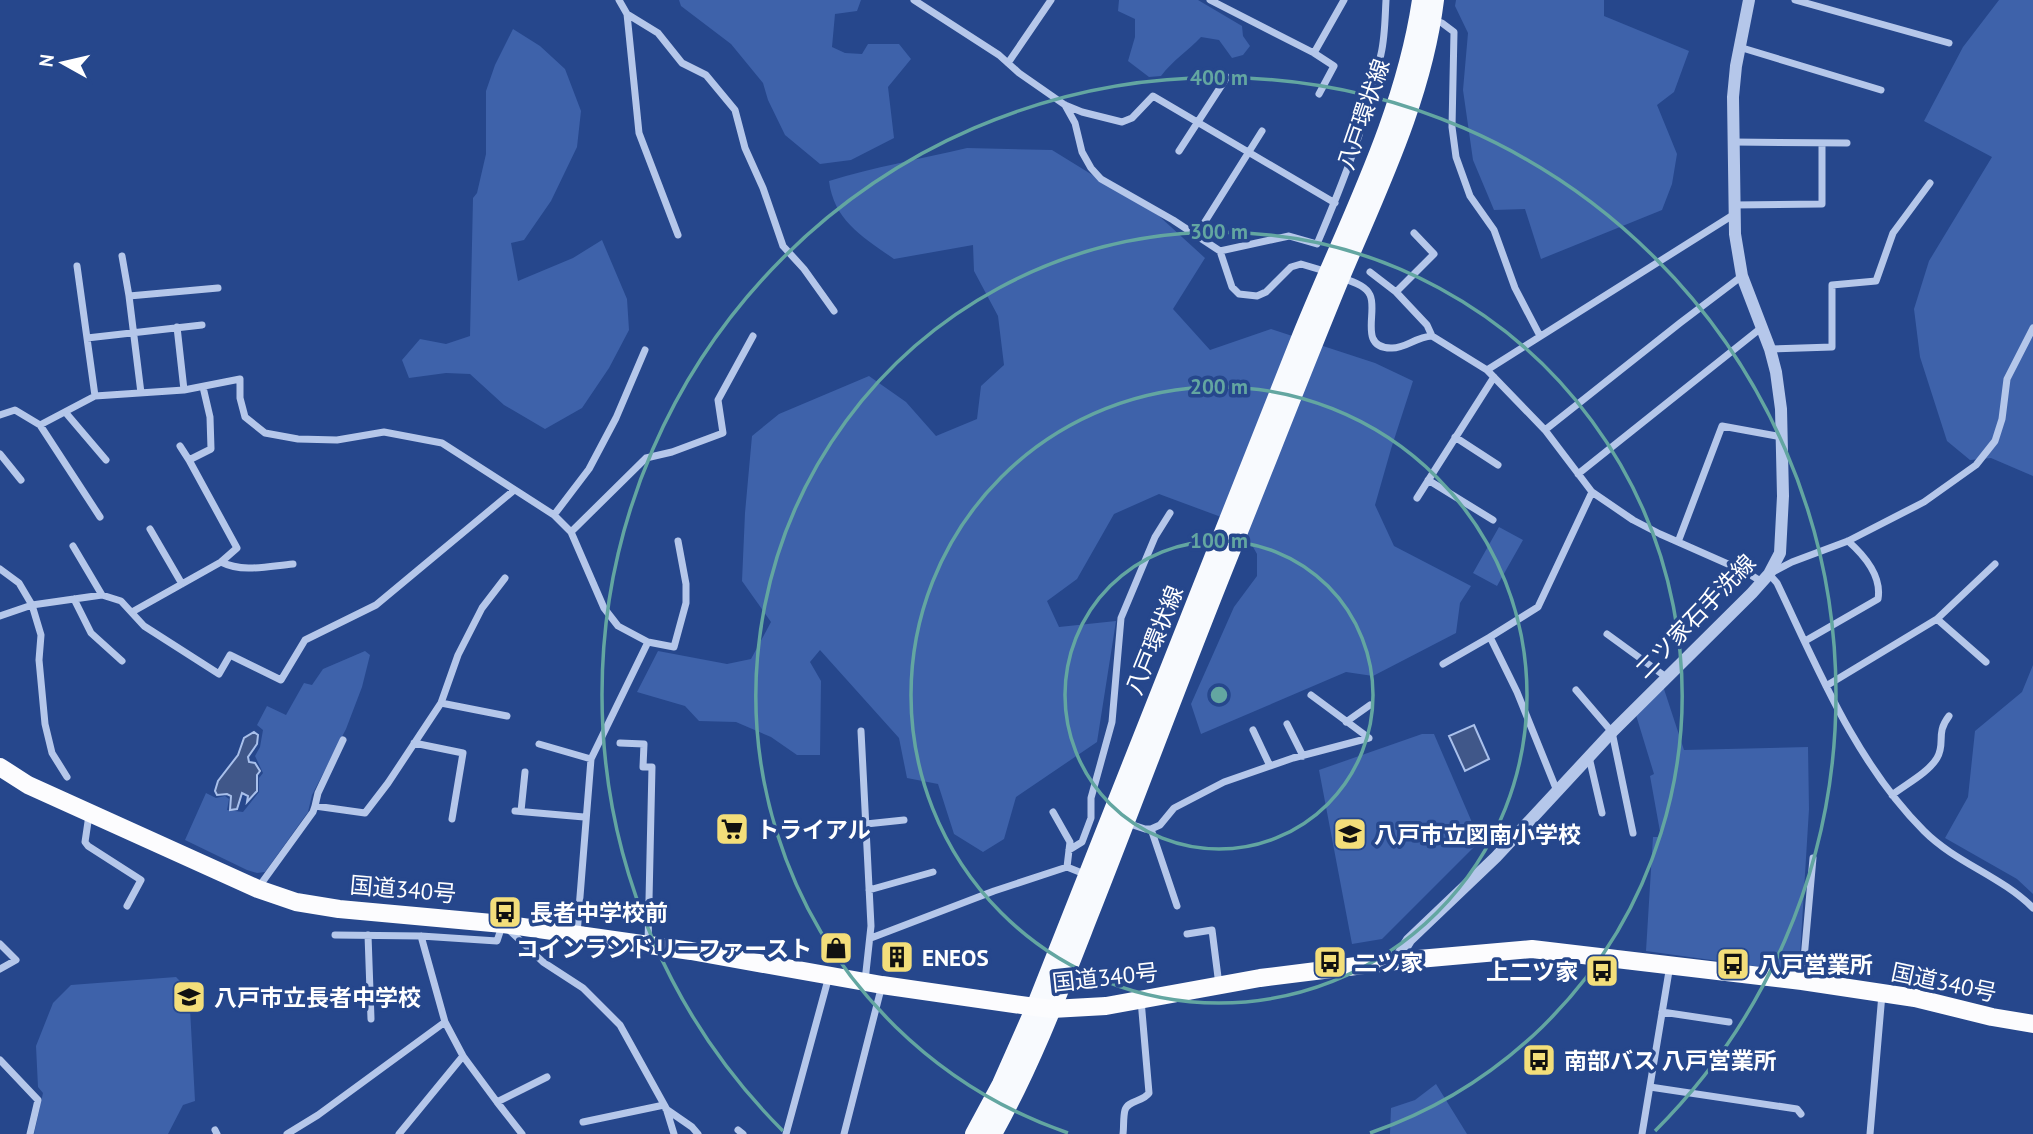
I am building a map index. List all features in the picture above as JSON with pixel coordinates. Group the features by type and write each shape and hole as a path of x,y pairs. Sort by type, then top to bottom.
{"highway":[{"name":"国道340号","path":"0,766 28,785 258,889 296,902 339,909 503,924 648,944 829,976 1044,1008 1106,1006 1260,978 1396,961 1532,949 1802,981 1914,998 2033,1024"}],"main road":[{"name":"八戸環状線","path":"974,1134 1044,1008 1320,310 1401,94 1421,0"},
{"name":"八戸環状線","path":"1334,274 1397,146 1413,99 1433,20 1435,0"},
{"name":"八戸環状線","path":"993,1134 1019,1088 1087,875 1118,820"}],"street":[{"path":"619,0 627,14 639,133 678,235"},
{"path":"914,0 1065,105 1122,122 1132,118 1153,96 1335,203"},
{"path":"1008,63 1051,0"},
{"path":"1210,0 1334,66 1319,94"},
{"path":"1314,53 1345,0"},
{"path":"1220,251 1289,236 1317,244 1358,138 1381,53 1386,0"},
{"name":"二ツ家石手洗線","path":"1396,961 1409,940 1496,857 1612,732 1766,578 1780,553 1782,437 1776,372 1742,276 1733,210 1734,86 1749,0"},
{"path":"1795,0 1950,43"},
{"path":"627,14 658,33 682,63 706,75 735,110 745,148 763,188 783,246 804,269 834,311"},
{"path":"1433,20 1454,32 1452,127 1456,157 1470,196 1494,230 1515,288 1540,336"},
{"path":"1740,47 1881,90"},
{"path":"1179,151 1227,78"},
{"path":"1065,105 1075,123 1082,152 1101,179 1220,251 1232,287 1239,294 1257,296 1266,292 1291,267 1301,264 1363,286 1373,305 1370,329 1375,341 1387,349 1399,348 1416,338 1432,336"},
{"path":"1196,236 1262,131"},
{"path":"1733,142 1847,143"},
{"path":"1487,370 1632,281 1733,210 1822,204 1822,143"},
{"path":"1770,349 1832,347 1832,285 1876,281 1893,233 1930,183"},
{"path":"1396,292 1434,254 1414,233"},
{"path":"122,256 141,393"},
{"path":"77,266 95,396"},
{"path":"1370,272 1396,292 1427,325 1432,336 1487,370 1545,430 1592,492 1633,520 1746,572 1777,583 1826,686 1868,760 1892,795 1939,844 2004,883 2033,908"},
{"path":"1545,430 1742,276"},
{"path":"129,296 218,288"},
{"path":"87,338 202,325"},
{"path":"177,327 184,390"},
{"path":"1578,474 1761,328"},
{"path":"1766,578 1792,562 1848,541 1924,502 1976,465 1995,441 2002,419 2007,379 2033,328"},
{"path":"571,532 646,458 672,452 723,433 718,400 752,336"},
{"path":"554,515 589,470 616,418 645,350"},
{"path":"1417,498 1494,377"},
{"path":"40,425 95,396 184,390 240,379 240,398 245,417 265,433 298,439 337,440 384,432 442,443 554,515 571,532 604,608 618,626 648,642 674,647 686,603 678,541"},
{"path":"189,460 211,449 209,417 203,387"},
{"path":"0,415 15,410 40,425 100,517"},
{"path":"65,413 106,460"},
{"path":"1678,542 1722,426 1782,437"},
{"path":"1455,437 1498,465"},
{"path":"132,612 221,562 237,548 180,446"},
{"path":"0,454 21,480"},
{"path":"1428,480 1493,520"},
{"path":"0,616 32,605 102,595 121,601 144,626 219,674 230,654 281,680 305,640 376,605 513,491"},
{"path":"1443,664 1538,607 1592,492"},
{"path":"1069,850 1082,842 1091,818 1091,798 1112,722 1121,618 1155,537 1170,513"},
{"path":"150,529 182,584"},
{"path":"1805,641 1878,599 1878,582 1863,554 1848,541"},
{"path":"73,546 102,595"},
{"path":"221,562 232,568 293,564"},
{"path":"1826,686 1937,620 1994,564"},
{"path":"0,569 19,583 32,605 41,635 38,660 45,724 52,753 67,777"},
{"path":"315,806 365,813 441,703 458,655 482,608 505,578"},
{"path":"74,599 91,633 122,660"},
{"path":"1937,620 1986,662"},
{"path":"1607,634 1666,677"},
{"path":"1490,637 1517,692 1557,792"},
{"path":"576,934 591,759 648,642"},
{"path":"1576,690 1612,732 1633,833"},
{"path":"1118,820 1151,829 1160,825 1174,807 1224,782 1368,738 1311,695"},
{"path":"441,703 507,716"},
{"path":"1346,722 1370,705"},
{"path":"1892,795 1937,758 1941,745 1940,728 1949,716"},
{"path":"1287,724 1303,756"},
{"path":"1253,730 1270,766"},
{"path":"844,1134 873,983 860,731"},
{"path":"258,889 313,813 318,793 343,740"},
{"path":"414,743 463,753 452,819"},
{"path":"620,743 644,744 643,767 652,767 648,944"},
{"path":"539,744 591,759"},
{"path":"1589,757 1602,813"},
{"path":"525,772 518,811 584,817"},
{"path":"1052,812 1069,838 1067,867"},
{"path":"90,813 85,842 88,846 141,880 127,906"},
{"path":"866,824 904,820"},
{"path":"1151,829 1177,906"},
{"path":"1802,981 1813,858"},
{"path":"871,938 994,891 1067,867 1087,875"},
{"path":"869,890 933,872"},
{"path":"335,935 421,936 497,941 503,924 543,962 583,988 620,1025 665,1107 674,1134"},
{"path":"1187,934 1212,930 1220,986"},
{"path":"368,935 371,1019"},
{"path":"421,936 445,1022 463,1056 522,1134"},
{"path":"0,944 16,960 0,969"},
{"path":"1642,1134 1670,965"},
{"path":"786,1134 829,976"},
{"path":"1870,1134 1882,993"},
{"path":"1123,1134 1125,1108 1146,1098 1149,1093 1141,1000"},
{"path":"1662,1012 1729,1022"},
{"path":"287,1134 318,1115 445,1022"},
{"path":"399,1134 463,1056"},
{"path":"0,1060 38,1100 30,1134"},
{"path":"498,1102 547,1077"},
{"path":"1650,1087 1797,1110 1801,1114"},
{"path":"583,1122 665,1107 692,1126 698,1134"}],"shaded area":[{"path":"679,0 861,0 857,11 835,14 832,47 845,53 862,54 868,44 899,44 911,59 888,87 894,138 851,160 820,164 785,135 763,83 731,44 681,6"},
{"path":"1119,0 1198,0 1242,26 1243,36 1250,46 1243,55 1232,58 1219,40 1201,37 1161,76 1149,77 1128,61 1135,37 1135,19 1118,11"},
{"path":"1456,0 1604,0 1604,16 1689,51 1674,92 1657,105 1677,154 1672,184 1662,210 1541,259 1525,209 1494,210 1473,160 1463,90 1468,33 1455,6"},
{"path":"1999,0 2033,0 2033,476 1991,458 1970,460 1947,441 1920,357 1914,309 1929,261 1992,157 1924,121 1963,47"},
{"path":"513,29 540,46 565,69 581,111 577,147 551,201 524,240 511,243 518,281 573,258 602,240 627,299 629,330 609,368 582,408 545,429 504,405 470,374 446,373 409,378 402,360 420,339 446,344 470,336 473,198 477,193 486,154 486,91 495,65"},
{"path":"967,148 1052,150 1159,216 1205,258 1173,309 1210,350 1271,329 1375,363 1413,381 1375,505 1394,546 1471,586 1460,603 1456,633 1373,676 1346,672 1201,734 1191,704 1234,607 1257,576 1257,554 1240,524 1159,494 1114,514 1077,579 1047,601 1059,627 1116,621 1097,742 1016,797 1004,839 983,852 954,834 938,784 907,778 899,738 820,650 810,662 821,681 820,755 797,755 771,737 736,722 699,721 685,706 637,692 658,651 727,664 751,659 771,622 742,581 752,436 779,414 869,376 906,402 936,436 977,419 981,386 1004,365 998,316 974,271 973,245 894,259 852,227 837,207 829,181"},
{"path":"1499,527 1523,540 1497,586 1473,573"},
{"path":"365,651 370,655 362,687 346,729 312,795 308,812 265,872 247,870 185,840 206,793 216,798 225,796 229,799 227,810 243,812 259,792 259,778 263,773 255,756 260,747 263,730 257,725 267,706 286,715 304,683 312,685 323,669"},
{"path":"2033,665 2033,894 2017,879 1945,838 1968,797 1975,731 2022,692"},
{"path":"1663,686 1684,750 1808,747 1809,809 1799,972 1646,951 1653,837 1661,837 1650,776 1654,774 1636,715"},
{"path":"1474,725 1489,759 1465,771 1449,736"},
{"path":"254,732 258,735 257,744 248,757 249,762 255,763 260,771 257,775 257,791 247,802 248,796 242,793 237,809 230,810 231,796 217,795 215,791 218,781 238,755 244,738"},
{"path":"1422,734 1434,734 1480,841 1382,939 1352,944 1319,770"},
{"path":"176,977 189,990 195,1101 183,1105 168,1134 34,1134 43,1093 38,1087 36,1046 53,1003 71,985"},
{"path":"1436,1084 1467,1134 1390,1134 1391,1108 1415,1100"}],"place":[{"name":"トライアル","path":"732,829"},
{"name":"八戸市立図南小学校","path":"1350,834"},
{"name":"長者中学校前","path":"505,912"},
{"name":"コインランドリーファースト","path":"836,948"},
{"name":"ENEOS","path":"897,957"},
{"name":"二ツ家","path":"1330,962"},
{"name":"八戸営業所","path":"1733,964"},
{"name":"上二ツ家","path":"1602,971"},
{"name":"八戸市立長者中学校","path":"189,997"},
{"name":"南部バス 八戸営業所","path":"1539,1060"}]}
